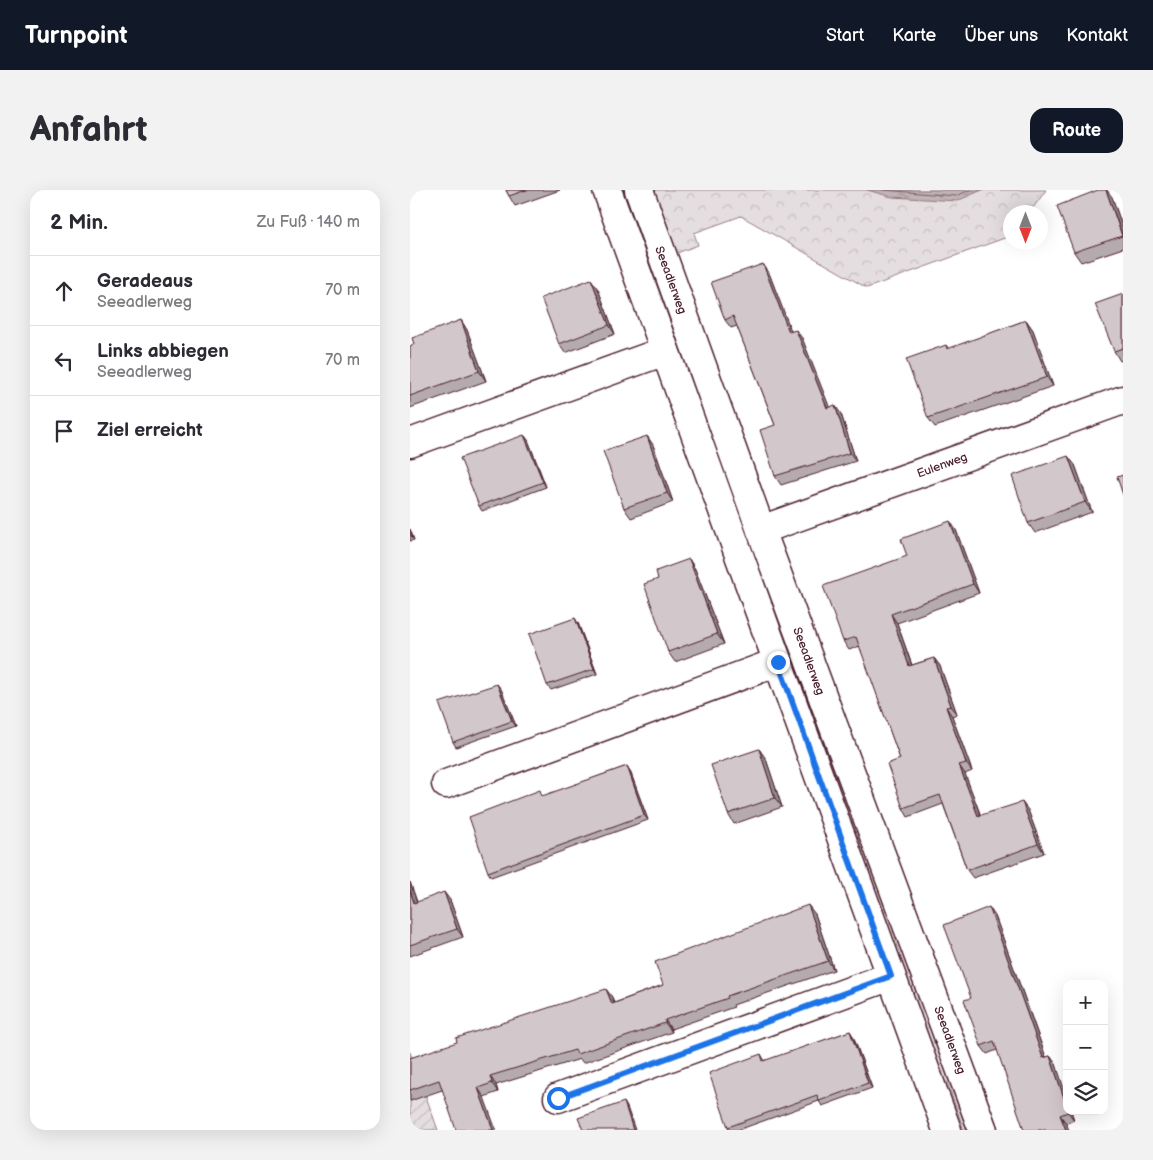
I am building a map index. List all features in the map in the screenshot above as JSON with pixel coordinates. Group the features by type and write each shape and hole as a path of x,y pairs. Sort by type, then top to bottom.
{"street":[{"path":"607,190 947,1130"},
{"name":"Seeadlerweg","path":"639,190 761,530 983,1130"},
{"path":"410,443 665,351"},
{"name":"Eulenweg","path":"761,530 1123,400"},
{"path":"446,784 778,662"},
{"path":"558,1098 891,976"}],"green space":[{"path":"616,190 627,190 970,1130 964,1130 947,1082 941,1082"},
{"path":"654,190 1046,190 1035,205 1003,205 1003,239 867,288 741,216 694,233 698,245 677,253"},
{"path":"410,1052 438,1130 410,1130"}],"water":[{"path":"867,190 982,190 957,201 892,197"}],"building":[{"path":"506,190 526,190 509,196"},
{"path":"1098,190 1106,190 1122,236 1074,252 1057,206"},
{"path":"763,264 789,332 796,330 827,408 835,405 850,453 775,476 760,430 775,425 733,316 725,320 711,282"},
{"path":"591,279 609,325 559,344 541,298"},
{"path":"1123,294 1123,348 1114,351 1095,304"},
{"path":"461,320 479,371 410,396 410,346 414,344 412,338"},
{"path":"1026,320 1047,377 928,418 906,359 946,345 947,349"},
{"path":"524,435 543,482 479,506 460,458"},
{"path":"647,436 667,493 624,508 603,451"},
{"path":"1068,456 1085,502 1028,523 1012,476"},
{"path":"1123,475 1123,495 1117,477"},
{"path":"950,521 973,584 891,614 909,666 934,658 951,706 946,707 966,763 959,765 978,816 1022,802 1038,844 967,870 940,795 903,808 887,764 900,759 856,637 843,641 823,586 907,556 901,539"},
{"path":"689,559 717,634 668,652 644,584 658,579 656,571"},
{"path":"575,618 594,669 547,685 529,634"},
{"path":"497,684 512,721 453,742 439,703"},
{"path":"759,749 775,798 728,814 711,765"},
{"path":"627,766 644,815 488,872 469,817 540,790 542,796"},
{"path":"410,890 414,903 444,892 457,929 410,945"},
{"path":"808,905 828,961 727,996 728,998 665,1020 665,1023 577,1054 575,1050 490,1076 492,1083 478,1088 493,1130 456,1130 439,1080 410,1090 410,1058 457,1042 456,1038 606,989 612,1004 663,985 655,962"},
{"path":"989,907 1043,1058 1050,1056 1063,1095 1063,1114 1060,1115 1066,1130 1024,1130 994,1041 981,1046 964,1000 971,998 944,925"},
{"path":"850,1031 868,1083 819,1101 817,1095 728,1127 709,1073 761,1054 763,1061"},
{"path":"624,1102 633,1130 583,1130 578,1118"}],"route":[{"path":"558,1098 891,976 778,662"}]}
